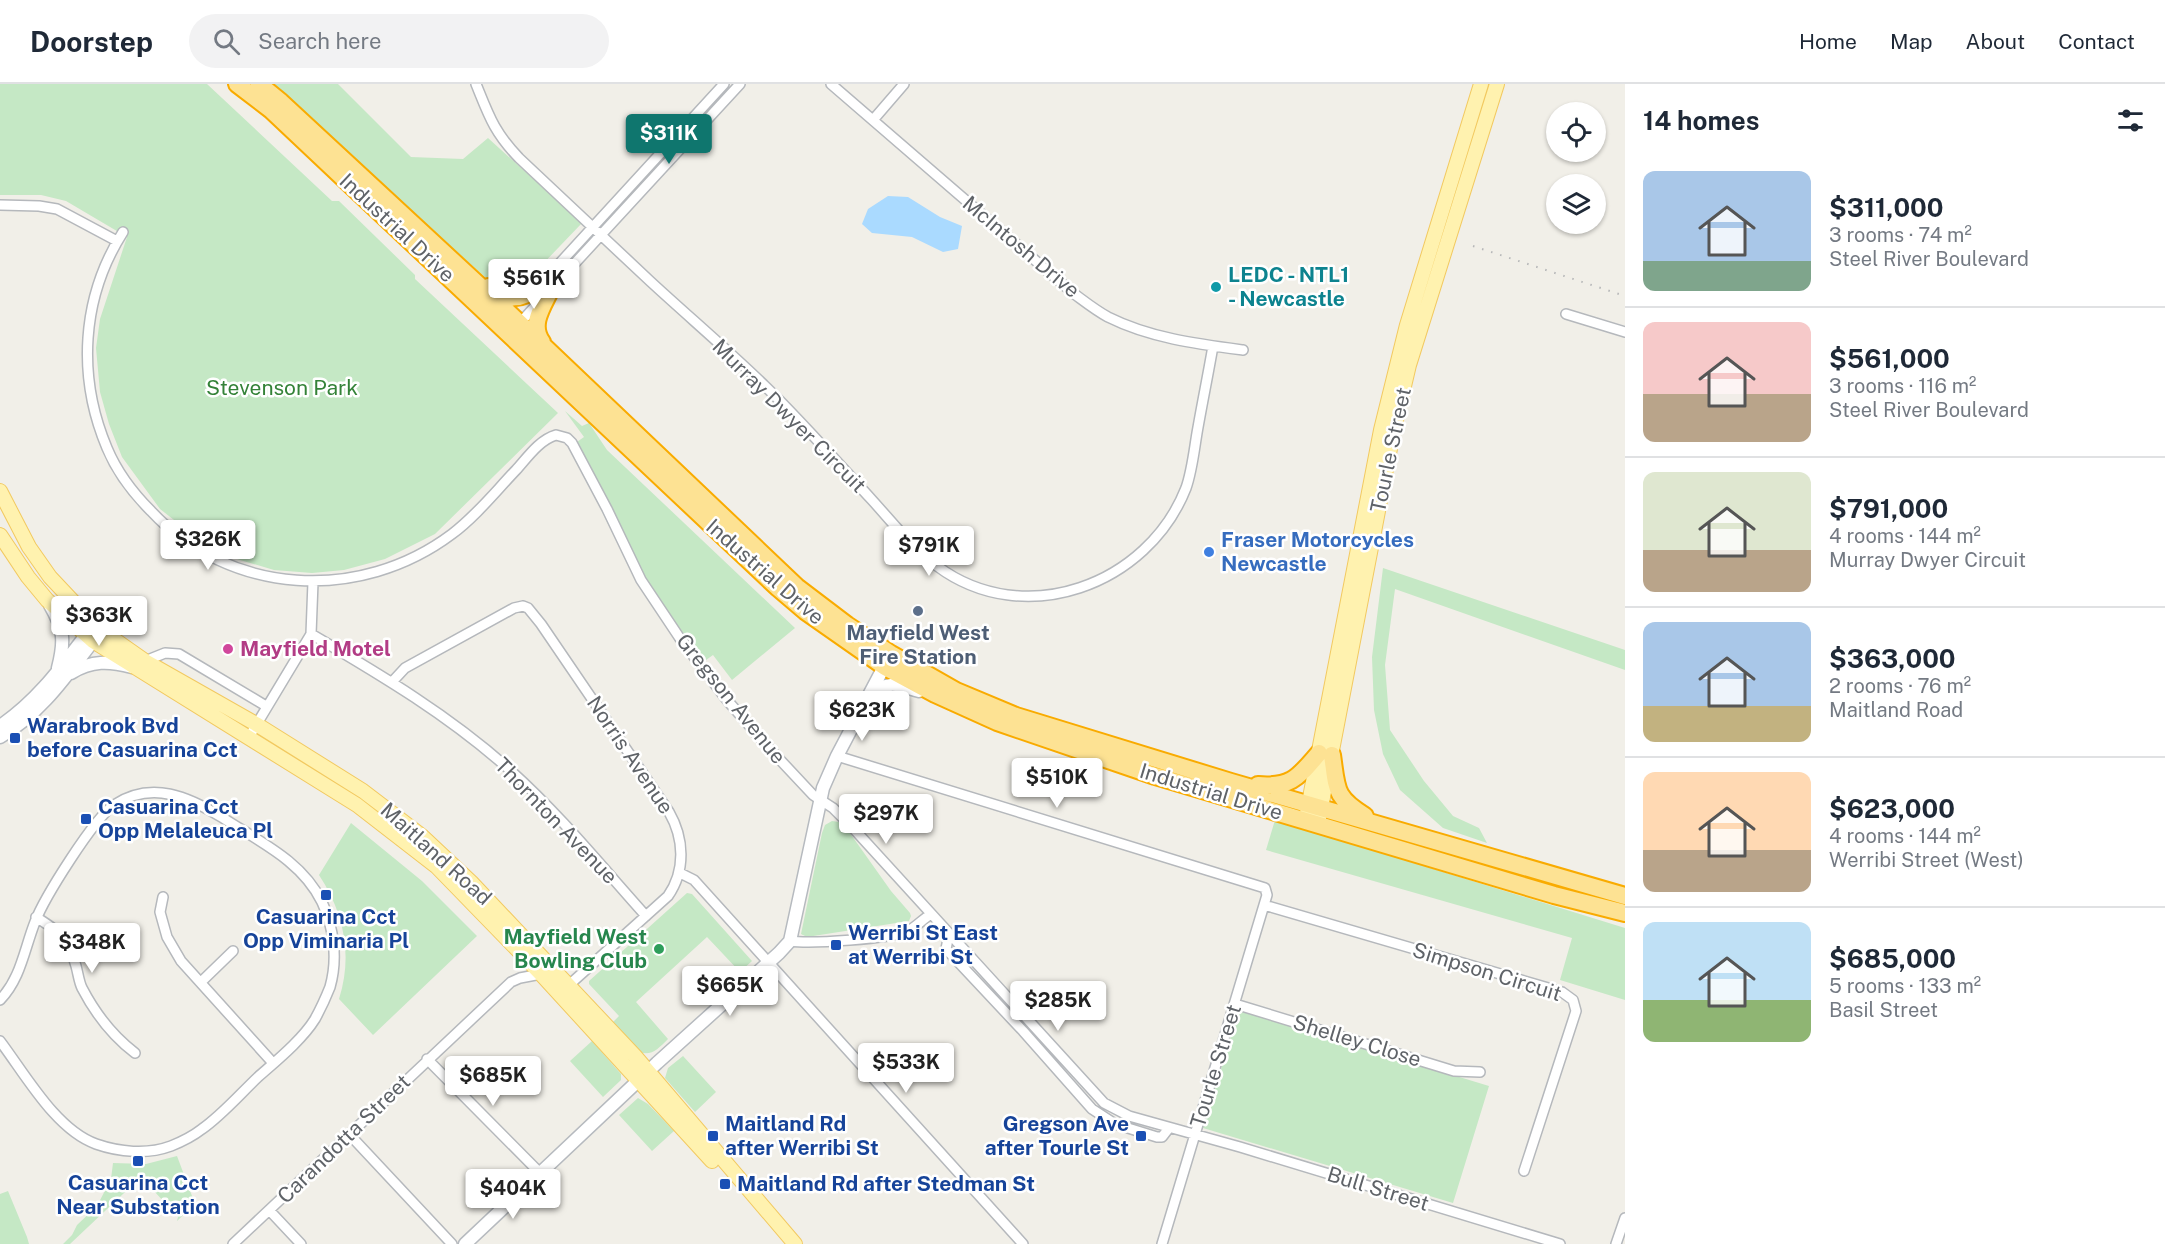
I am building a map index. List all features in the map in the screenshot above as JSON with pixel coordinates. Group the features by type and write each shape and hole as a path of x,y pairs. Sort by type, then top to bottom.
{"highway":[{"name":"Industrial Drive","path":"237,84 271,110 510,324 551,353 797,586 888,660 935,694 1031,735 1155,776 1313,815 1380,825 1625,896"},
{"name":"Industrial Drive","path":"259,84 449,258 510,324 777,588 805,611 888,660 1016,716 1231,782 1313,815 1554,895 1625,913"},
{"path":"449,258 491,289 508,297 523,297 544,290"},
{"path":"544,290 536,326 539,338 551,353"},
{"path":"1231,782 1271,786 1289,782 1325,754 1342,799 1380,825"}],"main road":[{"name":"Tourle Street","path":"1325,754 1381,430 1407,325 1481,84"},
{"name":"Tourle Street","path":"1313,815 1408,365 1497,84"},
{"name":"Maitland Road","path":"0,491 29,547 92,634"},
{"name":"Maitland Road","path":"0,535 28,577 47,600 92,634 357,805 437,867 643,1076"},
{"path":"47,600 58,621 64,640 61,676"},
{"path":"0,737 30,715 92,634"},
{"path":"465,1244 790,941 823,788 837,756 888,660"},
{"path":"0,726 21,712 61,676 80,667 96,662 142,665"},
{"name":"Maitland Road","path":"142,665 256,724 363,791 422,836 471,882 569,985 722,1171 762,1207 788,1242"},
{"path":"861,712 880,688 886,684 935,694"}],"street":[{"name":"Murray Dwyer Circuit","path":"476,84 489,119 502,140 601,236 765,386 918,551 939,568 960,580 987,590 1011,595 1041,596 1078,589 1108,577 1130,563 1154,541 1175,511 1186,486 1212,346"},
{"path":"544,290 593,228 724,84"},
{"path":"510,324 601,236 740,84"},
{"name":"McIntosh Drive","path":"831,84 1073,293 1106,316 1142,331 1177,341 1243,350"},
{"path":"873,120 904,84"},
{"path":"0,205 57,209 117,241"},
{"path":"123,231 105,265 97,288 87,336 88,385 93,411 116,466 139,499 159,520 193,547 223,563 248,572 280,579 313,582 311,634 249,737"},
{"path":"1566,314 1625,332"},
{"name":"Gregson Avenue","path":"313,582 345,579 377,572 427,551 468,520 541,442 556,435 567,438 572,443 607,509 641,580 679,637 727,700 805,787 820,801 833,808 853,828 949,934 946,949 1092,1109 1104,1119 1157,1137 1162,1137 1169,1128 1195,1136"},
{"path":"392,682 405,668 514,608 523,606 525,594"},
{"name":"Norris Avenue","path":"523,606 528,608 541,624 669,812 677,825 681,843 680,873 668,896 569,985"},
{"name":"Thornton Avenue","path":"311,634 392,682 454,724 513,772 547,805 646,916"},
{"path":"142,665 165,653 179,654 267,706"},
{"name":"Tourle Street","path":"837,756 1265,888 1267,895 1264,906 1162,1244"},
{"path":"0,1000 10,990 20,969 36,918 85,837 97,820 113,805 143,794 166,793 183,796 285,856 306,876 321,900 333,933 330,987 314,1020 273,1063 203,1129 170,1147 132,1152 93,1143 70,1129 42,1097 0,1041"},
{"path":"680,873 694,880 1023,1244"},
{"path":"163,897 160,912 167,937 181,961 273,1063"},
{"name":"Simpson Circuit","path":"1264,906 1563,992 1573,1000 1576,1011 1524,1171"},
{"path":"790,941 808,943 889,935 907,931 931,914"},
{"path":"36,918 61,933 72,950 81,987 104,1022 135,1053"},
{"path":"201,982 233,951"},
{"name":"Carandotta Street","path":"233,1244 511,982 541,974"},
{"name":"Shelley Close","path":"1235,1004 1454,1071 1480,1072"},
{"path":"427,1059 540,1173"},
{"path":"349,1134 452,1244"},
{"name":"Bull Street","path":"1195,1136 1251,1150 1560,1244"},
{"path":"269,1210 301,1244"},
{"path":"1616,1244 1625,1218"}],"green space":[{"name":"Stevenson Park","path":"0,84 207,84 332,201 339,201 415,275 415,279 558,413 435,534 385,559 344,570 312,573 274,570 211,549 160,509 122,457 100,392 96,348 100,319 127,237 66,201 41,195 0,195"},
{"path":"269,84 338,84 411,157 463,159 488,138 582,223 516,292 485,277"},
{"path":"565,411 582,426 589,423 607,450 795,628 732,680 713,655 706,660 657,610 608,524 582,468 574,444 584,437"},
{"path":"1383,568 1625,650 1625,670 1395,589 1385,665 1390,730 1424,781 1453,816 1479,828 1487,843 1443,828 1400,790 1383,754 1374,710 1372,657"},
{"path":"1275,820 1625,928 1625,1000 1560,980 1572,938 1266,850"},
{"path":"832,821 839,822 847,829 891,891 910,913 909,921 807,937 801,934 822,833 825,825"},
{"path":"351,823 422,881 477,936 373,1035 339,999 345,966 344,935 335,904 319,875"},
{"name":"Mayfield West Bowling Club","path":"687,893 692,894 752,961 740,972 707,937 636,1002 668,1039 654,1051 641,1053 636,1051 610,1025 619,1016 589,984 589,981"},
{"path":"1239,1010 1489,1086 1453,1203 1203,1128"},
{"path":"592,1041 621,1074 621,1080 603,1097 570,1061"},
{"path":"683,1056 716,1092 695,1112 665,1078 668,1068"},
{"path":"638,1098 648,1104 674,1131 652,1151 619,1115"},
{"path":"177,1156 195,1204 177,1221 178,1217 141,1177 70,1244 63,1244 72,1235 77,1225 97,1206 111,1179 113,1163 146,1164"},
{"path":"8,1191 29,1244 0,1244 0,1194"}],"water":[{"path":"888,196 908,197 940,217 962,226 958,249 943,252 912,237 872,233 862,224 868,209"}],"railway":[{"path":"1473,246 1625,296"}],"place":[{"name":"LEDC - NTL1 - Newcastle","path":"1216,287"},
{"name":"Fraser Motorcycles Newcastle","path":"1209,552"},
{"name":"Mayfield West Fire Station","path":"918,611"},
{"name":"Mayfield Motel","path":"228,649"},
{"name":"Warabrook Bvd before Casuarina Cct","path":"15,738"},
{"name":"Casuarina Cct Opp Melaleuca Pl","path":"86,819"},
{"name":"Casuarina Cct Opp Viminaria Pl","path":"326,895"},
{"name":"Werribi St East at Werribi St","path":"836,945"},
{"name":"Mayfield West Bowling Club","path":"659,949"},
{"name":"Maitland Rd after Werribi St","path":"713,1136"},
{"name":"Gregson Ave after Tourle St","path":"1141,1136"},
{"name":"Casuarina Cct Near Substation","path":"138,1161"},
{"name":"Maitland Rd after Stedman St","path":"725,1184"}]}
